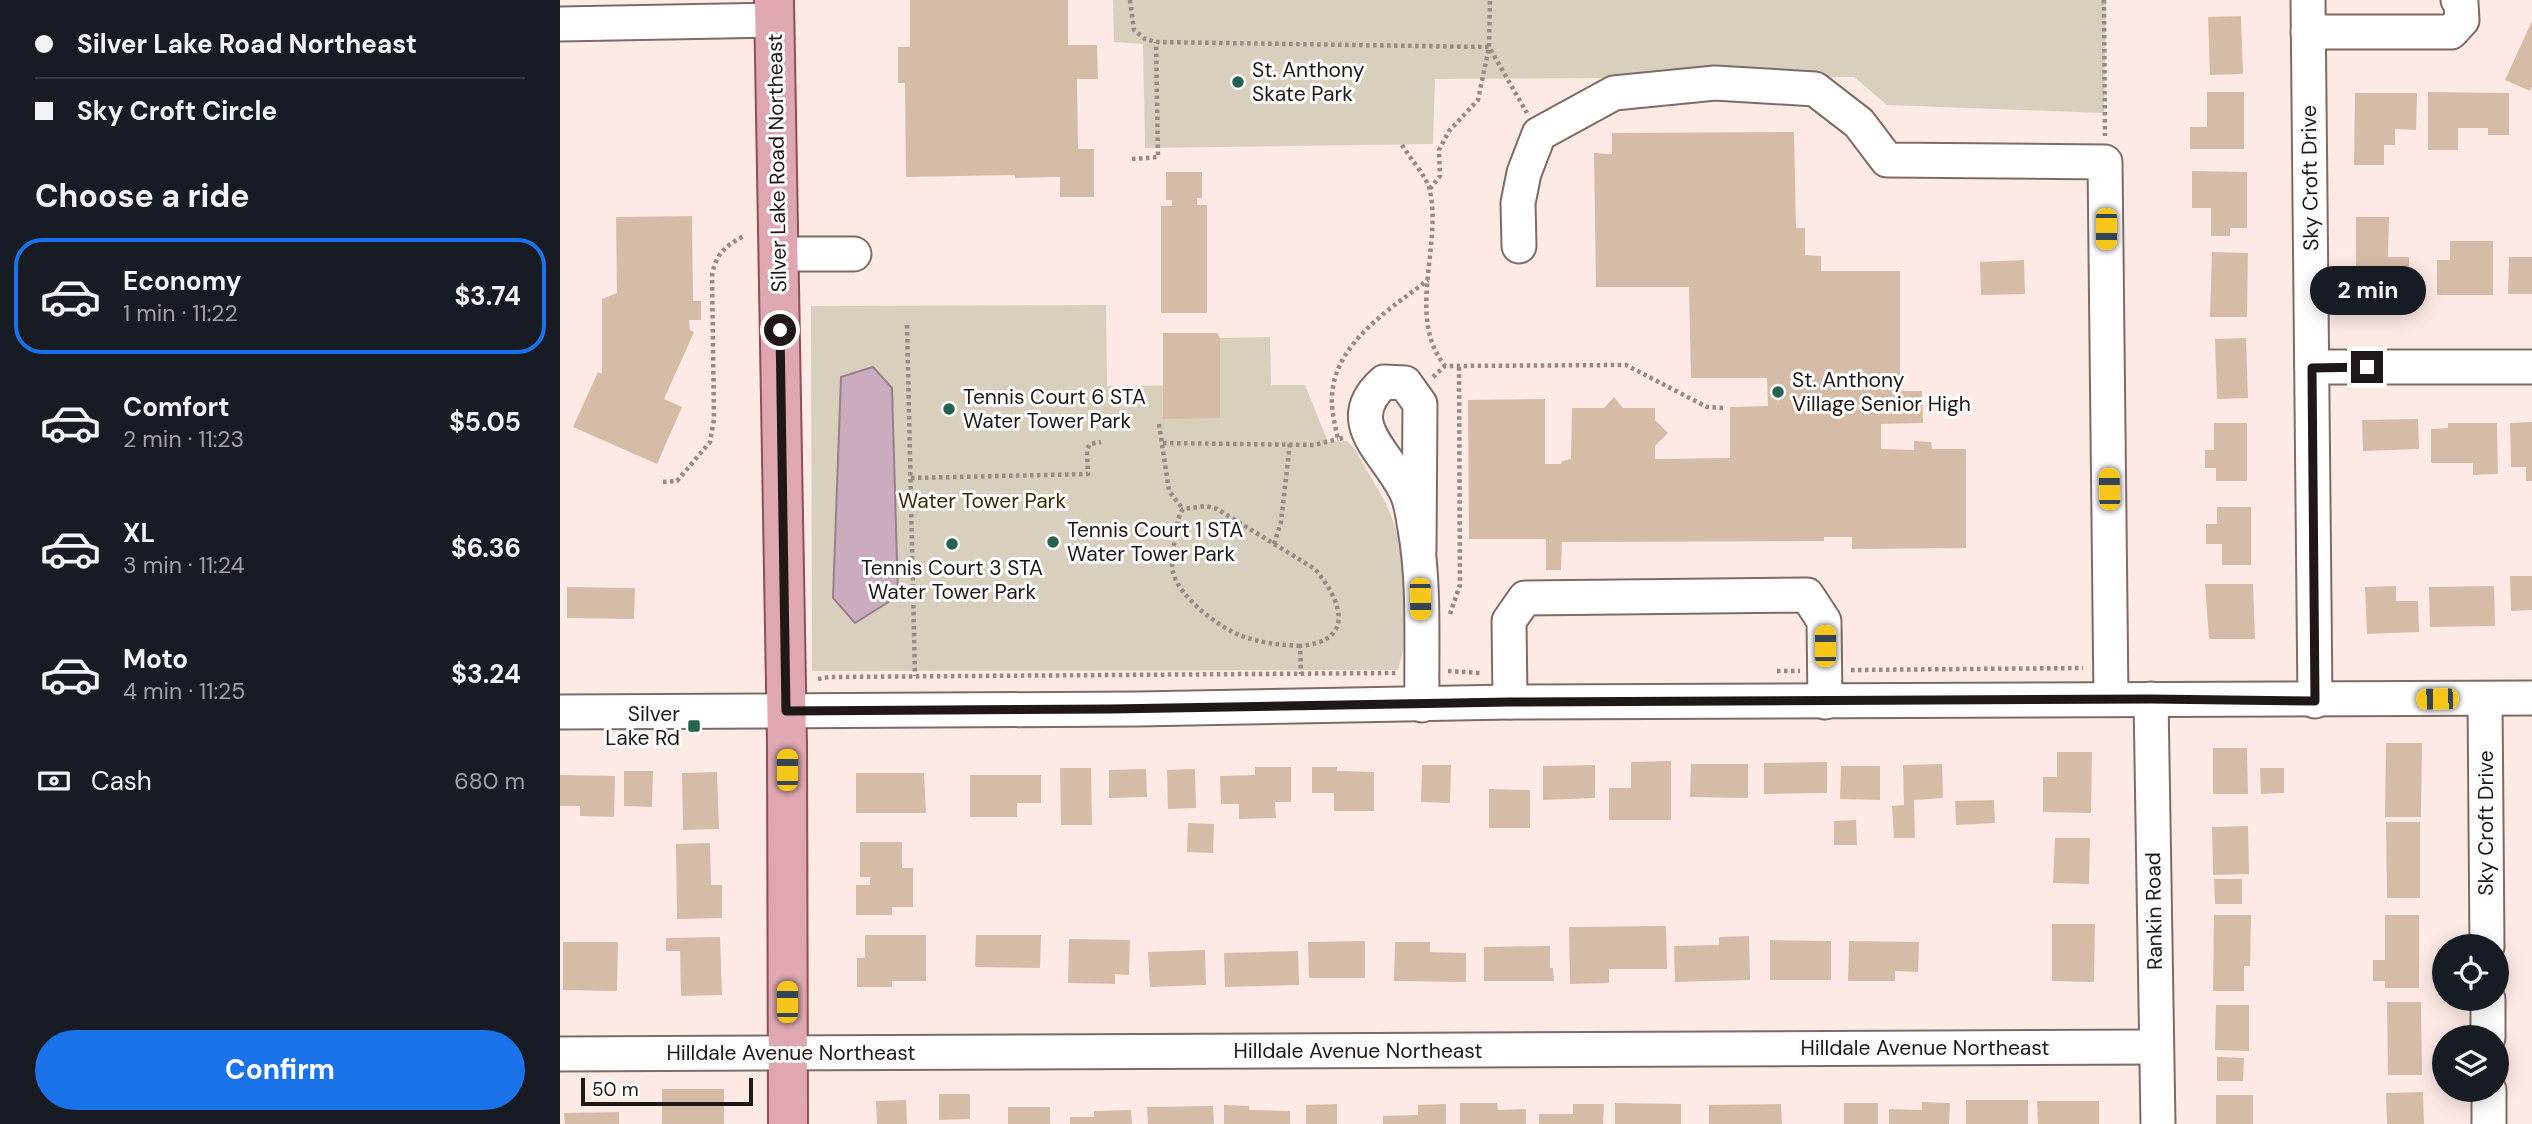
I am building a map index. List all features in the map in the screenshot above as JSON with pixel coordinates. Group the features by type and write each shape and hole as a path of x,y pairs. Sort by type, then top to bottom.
{"main road":[{"name":"Silver Lake Road Northeast","path":"774,10 786,711 788,1124"}],"street":[{"name":"Sky Croft Drive","path":"2315,701 2308,16 2451,32 2462,20 2461,3 2458,0"},
{"path":"560,24 774,10"},
{"path":"1519,246 1518,203 1524,173 1539,134 1614,93 1715,83 1815,89 1859,122 1887,160 2105,162 2111,699"},
{"path":"779,254 854,254"},
{"path":"2312,368 2532,367"},
{"path":"1419,551 1409,498 1394,469 1373,444 1364,418 1370,395 1384,382 1405,383 1420,404 1422,705"},
{"path":"1510,702 1509,621 1525,598 1807,595 1824,621 1825,702"},
{"path":"560,712 1510,702 2111,699 2315,701 2532,698"},
{"name":"Rankin Road","path":"2151,699 2158,1124"},
{"name":"Sky Croft Drive","path":"2485,699 2487,934"},
{"name":"Hilldale Avenue Northeast","path":"560,1055 2155,1047"},
{"path":"2489,1102 2489,1124"}],"path":[{"path":"1130,0 1134,30 1145,39 1156,42 1489,47"},
{"path":"1430,189 1440,176 1439,149 1450,131 1478,100 1489,47 1490,0"},
{"path":"2104,0 2105,162"},
{"path":"1132,159 1158,157 1156,42"},
{"path":"1489,47 1539,134"},
{"path":"1402,145 1430,189 1432,215 1427,322 1435,353 1446,366"},
{"path":"663,482 677,481 710,442 714,419 712,275 715,260 726,245 744,236"},
{"path":"908,325 915,676"},
{"path":"1414,393 1446,366 1626,365 1707,407 1724,408"},
{"path":"1448,617 1460,585 1460,366"},
{"path":"1159,424 1170,491 1183,509"},
{"path":"1163,443 1314,445 1338,439"},
{"path":"911,478 1088,474 1087,449 1090,444 1101,442"},
{"path":"1274,544 1282,522 1290,443"},
{"path":"1206,506 1217,509 1315,569 1327,583 1340,611 1339,625 1332,634 1313,645 1272,644 1239,636 1207,615 1180,588 1172,571 1178,517 1183,509 1206,506"},
{"path":"1300,646 1301,674"},
{"path":"818,679 1155,675"}],"green space":[{"path":"1113,0 2106,0 2104,113 1887,105 1854,77 1435,79 1433,144 1145,148 1143,44 1114,42"},
{"name":"Water Tower Park","path":"1106,305 1107,386 1219,385 1220,338 1270,337 1271,385 1305,385 1328,442 1347,441 1354,448 1387,505 1405,554 1404,647 1398,670 812,671 811,306"}],"shaded area":[{"path":"873,367 892,388 898,596 855,623 833,598 841,377"}],"building":[{"path":"910,0 1068,0 1068,45 1097,45 1098,79 1077,79 1078,149 1094,149 1094,197 1060,197 1060,177 906,177 905,83 898,83 898,47 910,47"},
{"path":"2241,16 2243,74 2210,75 2208,17"},
{"path":"2532,21 2532,86 2530,91 2505,80"},
{"path":"2207,92 2244,92 2244,149 2190,149 2190,127 2207,127"},
{"path":"2428,92 2509,93 2509,135 2488,135 2488,128 2458,128 2458,150 2428,150"},
{"path":"2355,93 2417,93 2416,130 2395,129 2395,145 2384,145 2384,165 2354,165"},
{"path":"1794,132 1796,228 1805,228 1805,255 1821,256 1821,271 1900,271 1902,391 1922,391 1923,423 1881,424 1881,449 1914,450 1914,441 1931,442 1932,449 1966,449 1966,548 1852,549 1852,537 1824,537 1824,541 1562,542 1561,570 1546,570 1546,539 1469,539 1468,400 1545,399 1545,464 1561,464 1562,461 1571,459 1572,408 1604,408 1614,397 1623,408 1655,408 1655,420 1668,433 1655,446 1655,459 1730,458 1730,407 1768,406 1767,378 1691,378 1689,287 1596,287 1594,153 1612,154 1612,133"},
{"path":"2192,171 2247,172 2247,228 2230,228 2230,236 2211,236 2211,208 2192,208"},
{"path":"1166,172 1202,172 1202,198 1197,198 1197,205 1207,205 1207,313 1161,313 1161,206 1172,206 1172,200 1166,200"},
{"path":"692,216 693,301 701,301 701,320 689,320 690,330 694,332 664,399 682,407 657,464 573,427 598,372 602,374 602,299 617,293 616,217"},
{"path":"2356,217 2389,217 2388,257 2409,257 2409,287 2392,287 2392,295 2356,295"},
{"path":"2450,241 2493,241 2493,295 2437,295 2437,260 2450,260"},
{"path":"2212,252 2248,253 2247,317 2210,317"},
{"path":"2509,257 2532,257 2532,294 2508,294"},
{"path":"2024,260 2025,294 1981,295 1980,262"},
{"path":"1163,333 1217,333 1220,338 1220,418 1163,419"},
{"path":"2246,338 2248,398 2217,399 2215,339"},
{"path":"2418,419 2419,449 2363,451 2362,420"},
{"path":"2532,422 2532,481 2526,481 2526,467 2511,467 2510,423"},
{"path":"2214,423 2247,423 2247,481 2216,481 2216,468 2205,468 2205,450 2214,450"},
{"path":"2448,423 2497,423 2498,474 2473,475 2473,463 2431,463 2431,429 2448,428"},
{"path":"2217,507 2251,507 2251,565 2222,565 2222,544 2206,544 2206,524 2217,524"},
{"path":"2510,576 2532,576 2532,610 2511,611"},
{"path":"2205,584 2253,584 2255,639 2209,639"},
{"path":"2396,586 2396,601 2418,601 2419,632 2367,634 2365,587"},
{"path":"2494,586 2495,626 2430,627 2429,587"},
{"path":"567,587 635,588 634,619 567,618"},
{"path":"2386,743 2422,743 2421,817 2385,817"},
{"path":"2213,748 2247,748 2248,794 2213,794"},
{"path":"2057,752 2092,752 2091,813 2043,812 2043,777 2057,777"},
{"path":"1671,761 1671,820 1609,820 1609,788 1631,788 1631,762"},
{"path":"1827,762 1827,793 1764,794 1764,763"},
{"path":"1691,764 1748,764 1748,798 1690,797"},
{"path":"1942,764 1943,798 1914,800 1915,838 1894,838 1892,806 1904,805 1903,765"},
{"path":"1422,765 1451,765 1450,803 1421,802"},
{"path":"1595,765 1595,798 1543,800 1543,766"},
{"path":"1841,766 1880,766 1880,800 1840,799"},
{"path":"1255,767 1291,767 1291,802 1275,802 1276,818 1239,819 1239,804 1221,804 1220,776 1255,775"},
{"path":"1312,767 1374,772 1374,811 1334,811 1334,793 1312,793"},
{"path":"1060,768 1091,768 1092,825 1061,825"},
{"path":"2260,768 2284,768 2284,793 2261,794"},
{"path":"1146,769 1147,797 1109,798 1109,770"},
{"path":"1195,769 1196,808 1168,809 1167,770"},
{"path":"624,771 653,771 652,807 624,806"},
{"path":"717,772 719,829 683,830 682,773"},
{"path":"856,773 924,773 926,813 856,813"},
{"path":"560,775 615,776 614,817 580,816 580,806 560,806"},
{"path":"970,775 1041,775 1041,803 1017,803 1017,817 970,817"},
{"path":"1489,789 1530,790 1530,828 1489,828"},
{"path":"1994,800 1995,823 1956,825 1955,801"},
{"path":"1856,820 1857,845 1834,845 1834,821"},
{"path":"2386,822 2420,822 2420,898 2387,898"},
{"path":"1188,823 1214,824 1213,853 1187,852"},
{"path":"2248,826 2249,874 2213,875 2212,827"},
{"path":"2055,838 2090,838 2089,884 2053,883"},
{"path":"860,842 902,842 902,868 913,868 913,907 892,907 892,915 856,915 856,885 870,885 870,877 860,877"},
{"path":"710,843 711,885 722,885 722,918 677,919 676,844"},
{"path":"2214,879 2242,879 2242,904 2215,904"},
{"path":"2214,915 2251,915 2250,966 2244,966 2244,991 2213,991"},
{"path":"2385,915 2419,915 2419,988 2385,988 2385,981 2373,981 2373,960 2385,960"},
{"path":"2052,924 2095,924 2094,982 2052,981"},
{"path":"1666,926 1667,969 1609,969 1609,983 1570,984 1569,927"},
{"path":"865,935 926,935 926,981 892,981 892,987 857,987 857,958 865,958"},
{"path":"976,935 1041,935 1040,968 975,967"},
{"path":"1749,936 1750,980 1675,982 1674,946 1719,945 1719,937"},
{"path":"720,937 722,995 681,996 680,951 666,951 666,938"},
{"path":"1069,939 1130,940 1129,975 1115,974 1115,984 1068,983"},
{"path":"1770,940 1831,941 1831,980 1770,980"},
{"path":"1365,941 1365,978 1309,978 1308,942"},
{"path":"1849,941 1919,942 1918,972 1895,971 1895,981 1848,981"},
{"path":"563,942 618,942 617,991 563,990"},
{"path":"1395,942 1430,942 1430,952 1466,953 1466,982 1394,981"},
{"path":"1550,946 1550,968 1553,968 1554,981 1484,981 1484,947"},
{"path":"1205,950 1206,985 1150,987 1148,952"},
{"path":"1298,951 1299,985 1225,987 1224,953"},
{"path":"2387,1002 2421,1002 2422,1075 2388,1075"},
{"path":"2216,1005 2249,1005 2249,1051 2215,1050"},
{"path":"2217,1057 2244,1058 2243,1081 2217,1081"},
{"path":"662,1089 724,1089 724,1124 662,1124"},
{"path":"2423,1092 2424,1124 2387,1124 2386,1093"},
{"path":"939,1094 970,1094 970,1119 939,1120"},
{"path":"2216,1095 2253,1095 2253,1124 2216,1124"},
{"path":"906,1100 907,1124 877,1124 876,1101"},
{"path":"1966,1100 2028,1100 2028,1124 1966,1124"},
{"path":"2037,1101 2099,1101 2099,1124 2038,1124"},
{"path":"1922,1102 1950,1103 1949,1124 1889,1124 1889,1109 1922,1110"},
{"path":"1460,1103 1497,1103 1498,1110 1526,1109 1526,1124 1460,1124"},
{"path":"1615,1103 1681,1104 1681,1124 1615,1124"},
{"path":"1844,1103 1878,1103 1878,1124 1844,1124"},
{"path":"1337,1104 1337,1124 1306,1124 1306,1105"},
{"path":"1446,1104 1446,1124 1383,1124 1383,1116 1418,1115 1418,1105"},
{"path":"1573,1104 1604,1104 1603,1124 1539,1124 1539,1114 1573,1114"},
{"path":"1781,1104 1782,1124 1709,1124 1709,1105"},
{"path":"1224,1105 1249,1106 1249,1110 1290,1111 1290,1124 1224,1124"},
{"path":"1213,1106 1214,1124 1148,1124 1147,1107"},
{"path":"1008,1107 1050,1107 1050,1124 1008,1124"},
{"path":"1131,1110 1132,1124 1070,1124 1070,1117 1094,1117 1094,1111"},
{"path":"619,1112 619,1124 565,1124 564,1113"}],"place":[{"name":"St. Anthony Skate Park","path":"1238,82"},
{"name":"St. Anthony Village Senior High","path":"1778,392"},
{"name":"Tennis Court 6 STA Water Tower Park","path":"949,409"},
{"name":"Tennis Court 1 STA Water Tower Park","path":"1053,542"},
{"name":"Tennis Court 3 STA Water Tower Park","path":"952,544"},
{"name":"Silver Lake Rd","path":"694,726"}],"route":[{"path":"780,330 786,711 1510,702 2151,699 2315,701 2312,368 2367,367"}]}
